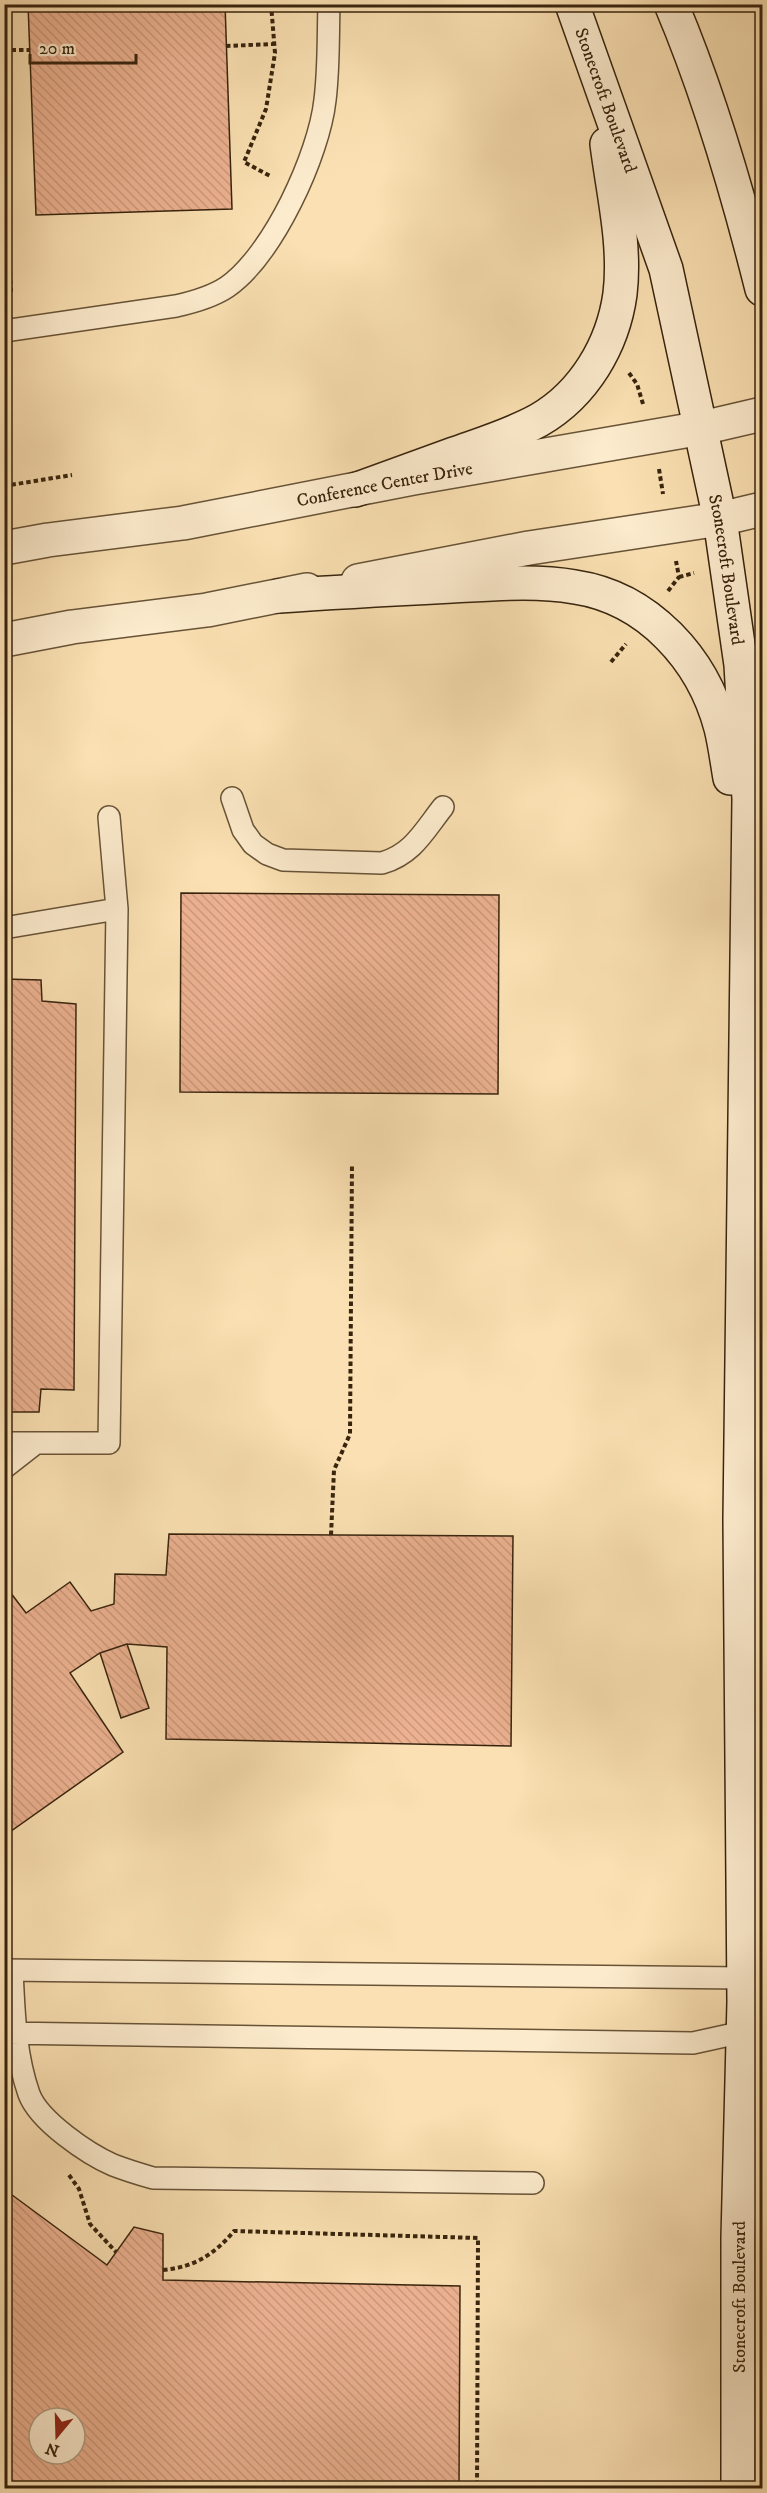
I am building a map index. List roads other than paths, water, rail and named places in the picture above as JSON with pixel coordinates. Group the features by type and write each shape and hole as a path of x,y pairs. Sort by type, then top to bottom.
{"main road":[{"name":"Stonecroft Boulevard","path":"572,4 666,269 720,519 741,665 749,799 749,903 740,1520 743,2032 738,2238 738,2488"},
{"path":"671,4 735,183 762,289"},
{"path":"696,69 762,203"},
{"path":"355,490 499,438 540,419 566,399 587,377 603,354 613,325 620,293 621,253 599,80"},
{"name":"Conference Center Drive","path":"4,548 48,540 183,523 702,428 762,414"},
{"path":"4,640 72,627 207,610 529,548 720,519 762,509"},
{"path":"279,596 483,584 546,583 577,587 635,607 662,629 687,656 705,687 721,727 749,903"}],"lane":[{"path":"4,331 176,306 202,299 227,287 243,272 281,222 308,168 317,140 325,102 329,4"},
{"path":"232,798 243,830 253,844 267,854 283,860 382,862 395,859 408,852 443,807"},
{"path":"4,1443 109,1443 117,909 109,817"},
{"path":"4,928 117,909"},
{"path":"4,1468 36,1443"},
{"path":"533,2183 153,2178 132,2172 90,2152 44,2116 30,2096 10,2033 8,1970 743,1978"},
{"path":"10,2033 693,2043 743,2032"}]}
